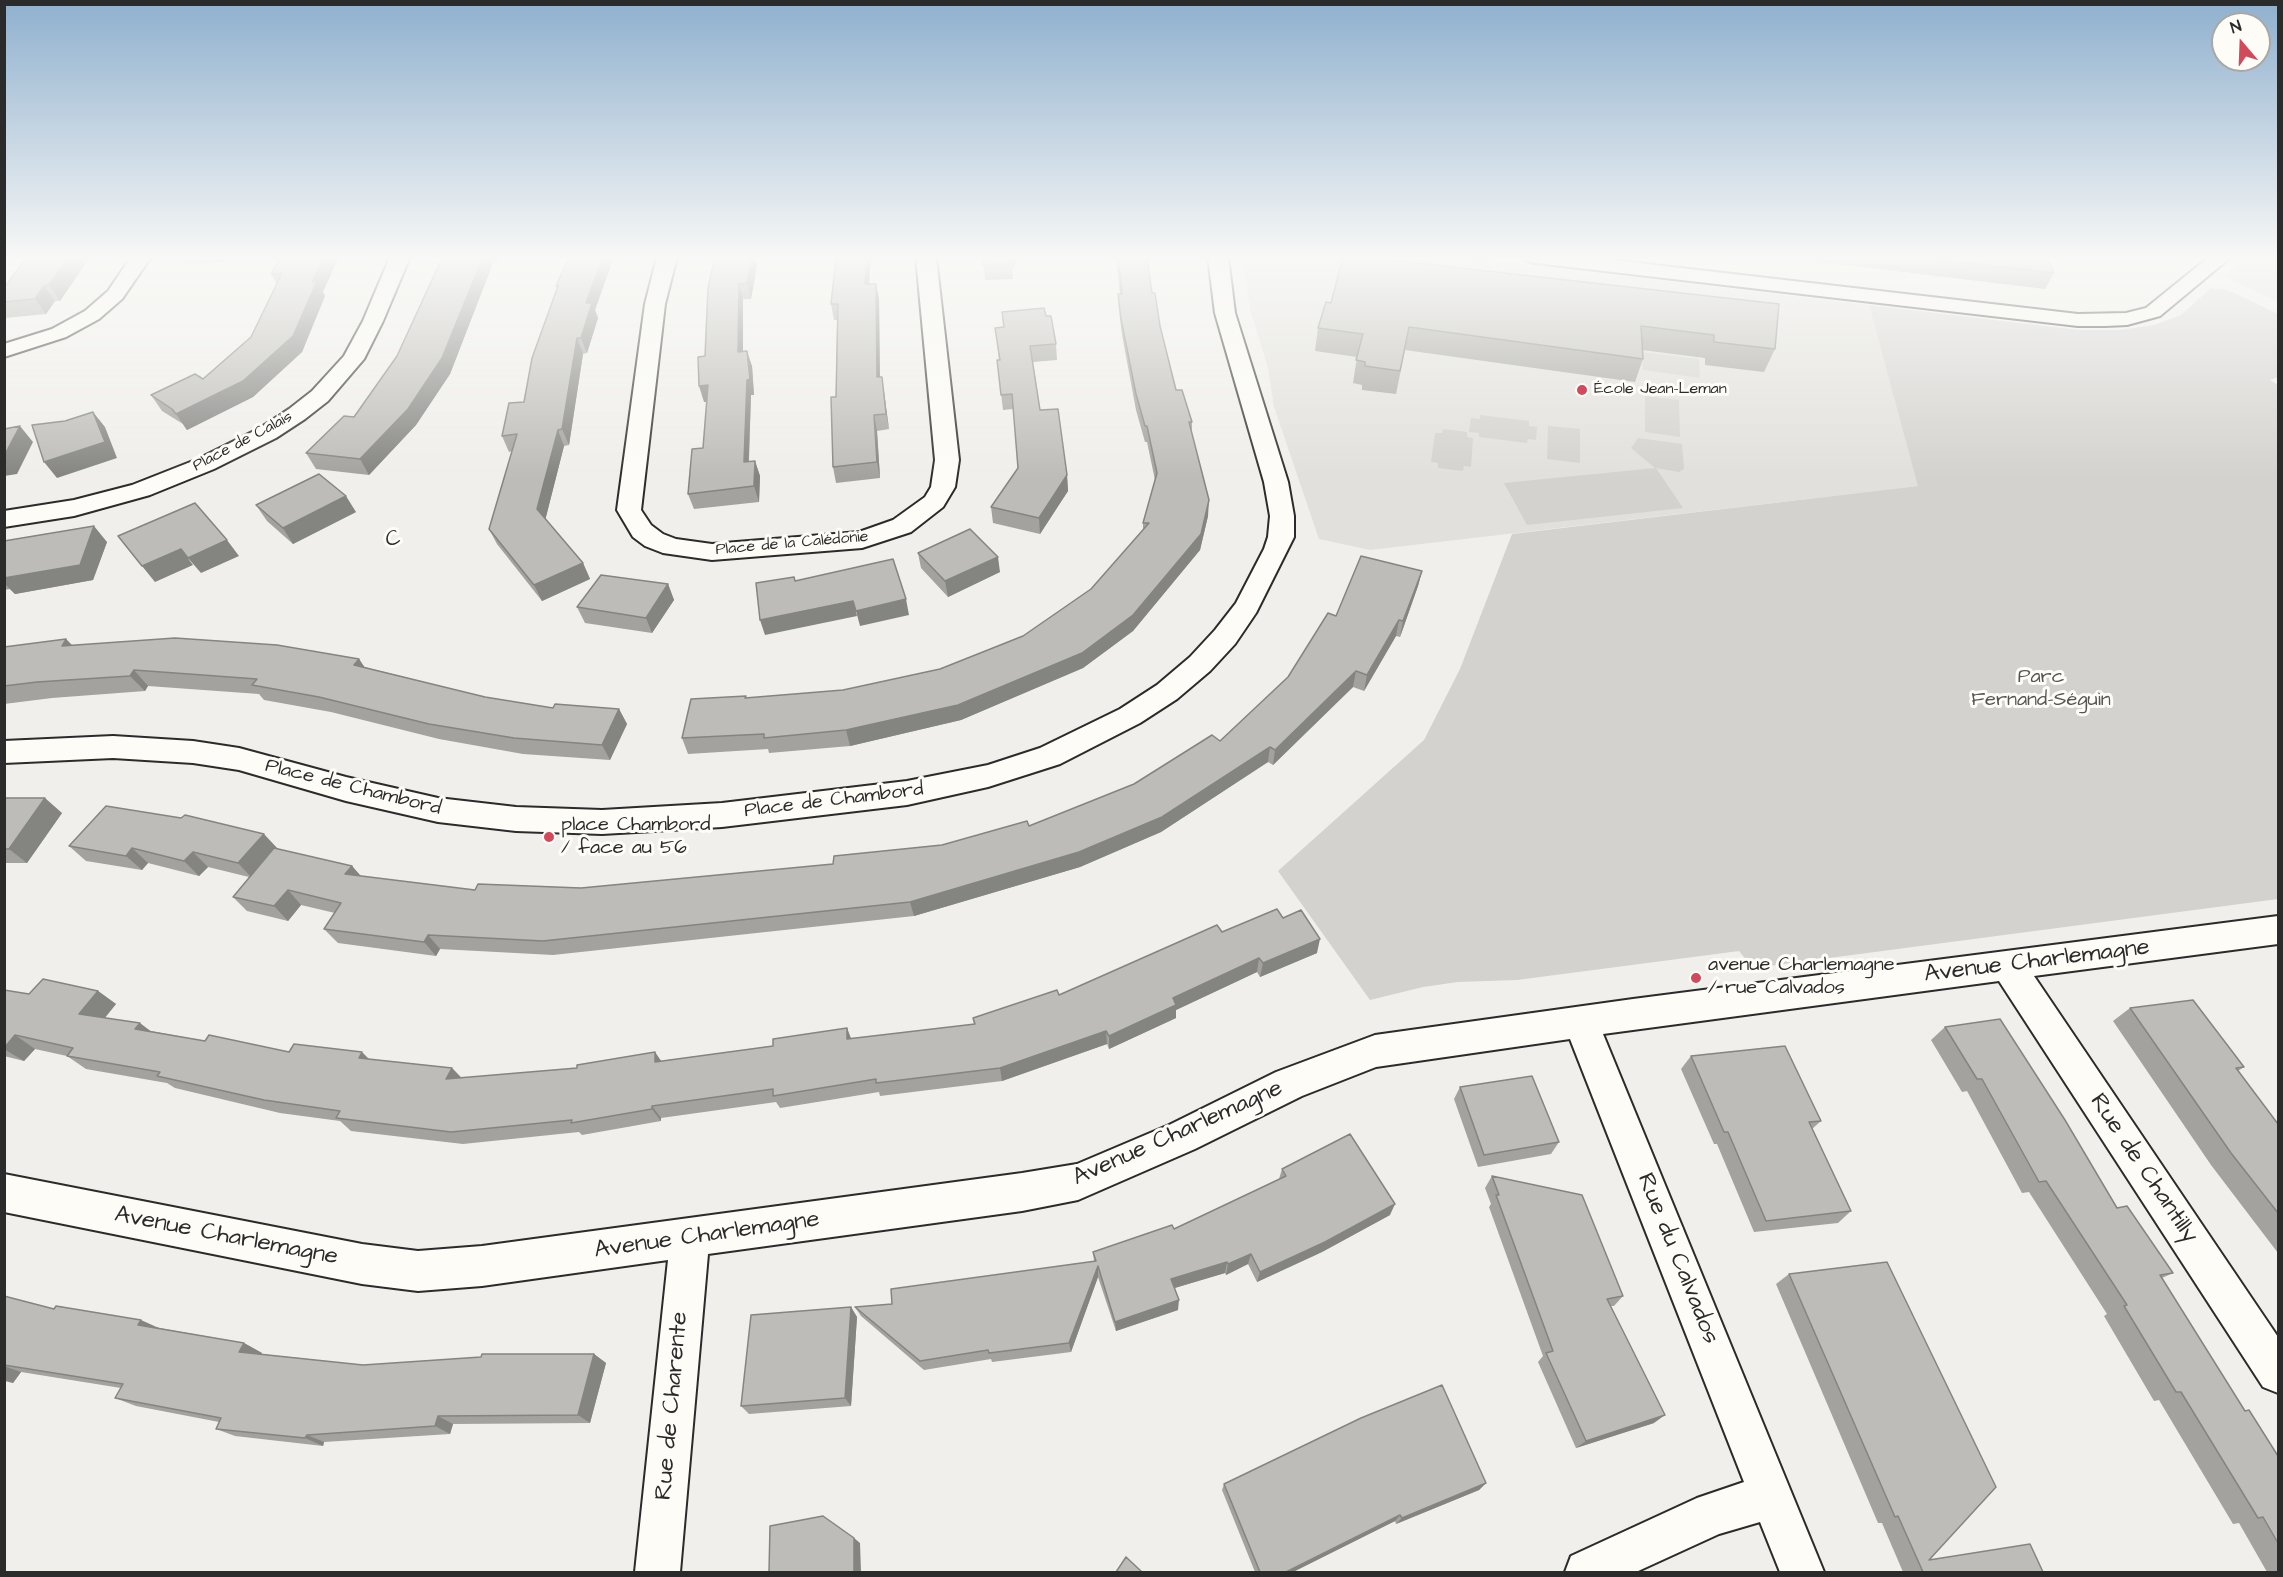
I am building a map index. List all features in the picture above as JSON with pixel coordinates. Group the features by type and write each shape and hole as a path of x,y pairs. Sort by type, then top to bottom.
{"street":[{"path":"4,351 63,331"},
{"name":"Place de Calais","path":"4,519 65,510 141,490 233,451 268,433 297,414 326,389 353,359 369,331"},
{"name":"Place de la Calédonie","path":"652,331 628,510 642,531 654,540 672,547 712,552 862,540 902,526 934,502 944,487 947,460 934,331"},
{"name":"Place de Chambord","path":"4,752 113,747 193,752 239,759 346,789 438,810 516,819 602,822 722,815 907,794 988,776 1050,756 1130,716 1167,692 1200,664 1225,637 1247,607 1277,549 1282,524 1278,493 1230,331"},
{"name":"Avenue Charlemagne","path":"4,1193 362,1264 418,1271 482,1266 690,1239 1023,1192 1078,1182 1151,1151 1289,1084 1375,1051 2278,930"},
{"name":"Rue de Chantilly","path":"2008,966 2278,1372"},
{"name":"Rue du Calvados","path":"1581,1022 1802,1572"},
{"name":"Rue de Charente","path":"658,1572 690,1239"},
{"path":"1587,1572 1713,1514 1772,1497"}],"shaded area":[{"name":"École Jean-Leman","path":"1257,331 1876,331 1919,486 1370,550 1319,539 1274,407 1268,368"}],"green space":[{"name":"Parc Fernand-Séguin","path":"1876,331 2278,331 2278,377 2270,380 2278,385 2278,899 1753,968 1739,951 1517,980 1458,982 1423,987 1370,1000 1278,871 1424,740 1460,669 1512,534 1918,486"},
{"path":"1642,352 1699,359 1700,378 1643,370"},
{"path":"1645,396 1679,400 1680,437 1645,432"},
{"path":"1480,415 1529,421 1529,426 1537,427 1536,440 1528,439 1527,443 1479,437 1479,433 1469,432 1471,418 1480,419"},
{"path":"1548,426 1580,429 1580,463 1547,459"},
{"path":"1443,429 1467,432 1467,437 1473,438 1471,467 1464,466 1463,471 1438,468 1438,463 1431,462 1435,433 1442,433"},
{"path":"1638,438 1682,444 1684,469 1679,472 1656,468 1683,508 1527,525 1504,483 1655,468 1631,448"}],"building":[{"path":"254,331 295,331 293,336 243,381 176,414 151,395 195,374 203,379 251,337"},
{"path":"409,331 453,331 442,358 408,409 360,459 306,453 344,416 354,417 397,356"},
{"path":"542,331 583,331 581,338 577,338 562,429 558,430 537,509 583,563 534,585 489,529 517,434 502,436 509,403 524,402 532,358"},
{"path":"706,331 738,331 738,352 747,351 750,379 747,380 744,462 755,461 754,486 688,494 692,449 703,448 708,385 699,386 698,357 705,356"},
{"path":"837,331 877,331 877,377 882,377 886,414 874,415 877,462 833,467 831,397 836,397"},
{"path":"995,331 1054,331 1056,344 1030,346 1040,410 1058,409 1067,475 1039,518 991,507 1018,468 1012,394 1001,395 997,360 1000,360"},
{"path":"1123,331 1161,331 1176,390 1182,390 1192,422 1189,422 1209,500 1201,534 1133,615 1082,653 958,705 846,730 764,738 764,734 682,738 691,699 746,696 745,698 843,690 940,669 1023,636 1091,589 1149,523 1143,523 1157,473 1147,426 1145,426"},
{"path":"1337,331 1408,331 1400,371 1365,366 1365,362 1356,360 1363,334"},
{"path":"1435,331 1641,331 1643,359"},
{"path":"1678,331 1777,331 1775,349 1714,342 1714,335"},
{"path":"93,412 105,442 44,462 32,425 65,421"},
{"path":"20,426 4,456 4,429"},
{"path":"319,474 346,496 283,528 256,505"},
{"path":"195,503 227,540 188,558 181,549 142,566 118,536"},
{"path":"94,526 80,565 4,578 4,541"},
{"path":"970,529 998,557 945,581 918,553"},
{"path":"1361,556 1422,571 1403,621 1399,620 1367,675 1356,671 1275,750 1270,747 1162,817 1079,852 910,902 543,941 428,935 424,942 324,929 341,903 288,890 274,906 233,897 274,848 352,866 345,874 475,890 478,884 581,888 833,864 834,856 942,845 1027,821 1029,826 1134,784 1212,735 1220,741 1288,677 1328,613 1336,616"},
{"path":"893,559 906,599 856,611 853,601 760,620 756,583 794,577 795,581"},
{"path":"601,575 668,584 646,618 577,607"},
{"path":"175,638 277,645 359,659 354,665 485,697 553,708 555,704 619,709 602,745 514,738 429,724 319,697 252,685 257,679 134,670 130,676 4,686 4,647 66,639 62,646"},
{"path":"4,798 45,798 9,849 4,849"},
{"path":"106,806 181,818 185,815 264,834 238,863 193,852 184,861 132,848 126,856 69,846"},
{"path":"1277,909 1283,918 1301,910 1320,939 1263,963 1259,958 1173,998 1176,1005 1109,1036 1106,1031 1000,1068 876,1083 876,1079 773,1096 773,1089 652,1106 652,1109 571,1123 572,1120 451,1132 336,1118 340,1111 264,1100 157,1076 160,1072 67,1056 73,1048 15,1035 4,1048 4,990 29,994 43,979 98,991 79,1014 140,1023 135,1029 205,1041 209,1035 289,1052 294,1044 362,1052 359,1058 452,1068 446,1079 577,1068 577,1065 655,1052 655,1062 773,1046 773,1039 847,1028 847,1039 975,1024 973,1018 1057,990 1059,995 1217,925 1222,932"},
{"path":"2193,1000 2244,1067 2236,1068 2278,1124 2278,1213 2231,1153 2130,1008"},
{"path":"2000,1019 2065,1120 2117,1208 2127,1206 2173,1273 2160,1275 2245,1411 2249,1410 2278,1456 2278,1543 2263,1517 2258,1518 2181,1392 2176,1392 2124,1306 2127,1305 2046,1181 2039,1182 1982,1079 1977,1079 1945,1027"},
{"path":"1785,1046 1821,1121 1809,1122 1851,1211 1766,1221 1728,1132 1724,1132 1691,1056"},
{"path":"1532,1076 1559,1142 1484,1155 1460,1087"},
{"path":"1350,1134 1395,1204 1325,1242 1260,1272 1251,1254 1228,1264 1227,1262 1171,1279 1179,1300 1115,1322 1098,1266 1069,1343 989,1353 988,1350 920,1361 855,1307 892,1304 891,1289 1096,1261 1093,1252 1172,1225 1174,1229 1286,1176 1282,1169"},
{"path":"1492,1176 1582,1195 1623,1296 1607,1299 1665,1415 1586,1441 1546,1353 1553,1351 1496,1195 1499,1195"},
{"path":"1887,1262 1996,1487 1929,1560 2030,1544 2043,1572 1923,1572 1898,1516 1895,1517 1789,1274"},
{"path":"4,1296 54,1309 56,1306 141,1320 138,1325 244,1343 239,1352 363,1365 481,1357 482,1354 594,1354 578,1415 438,1416 435,1426 307,1435 305,1438 216,1429 221,1418 115,1398 123,1384 4,1365"},
{"path":"851,1307 845,1398 741,1406 751,1315"},
{"path":"1442,1385 1486,1483 1402,1518 1400,1515 1286,1572 1260,1572 1224,1484 1361,1418"},
{"path":"823,1516 854,1538 854,1572 769,1572 770,1526"},
{"path":"1126,1557 1142,1572 1116,1572"}],"place":[{"name":"École Jean-Leman","path":"1582,390"},
{"name":"place Chambord / face au 56","path":"549,837"},
{"name":"avenue Charlemagne / rue Calvados","path":"1696,978"}],"district":[{"name":"C","path":"394,541"}]}
